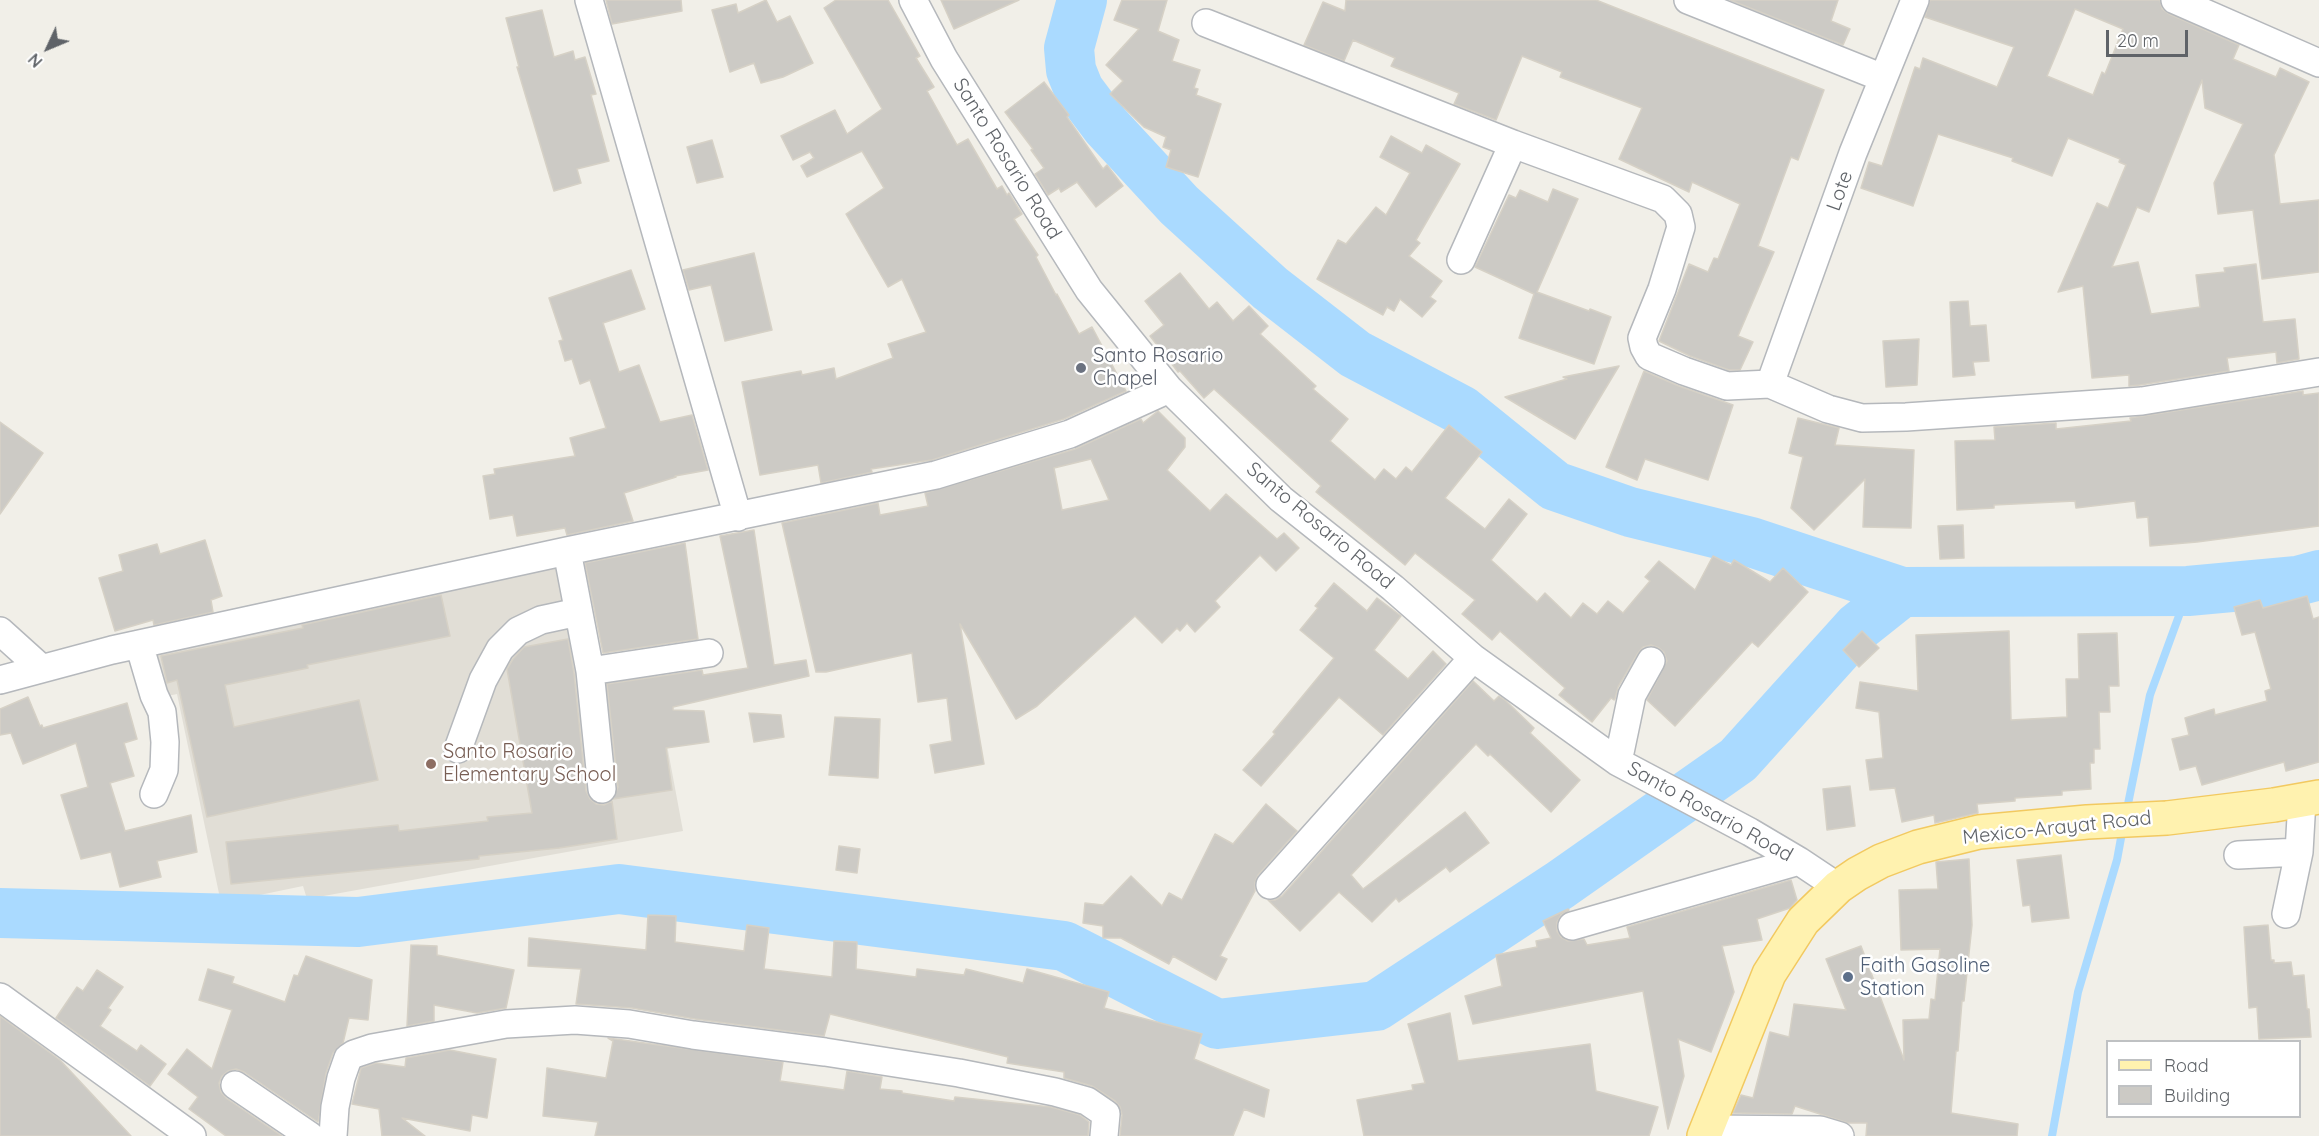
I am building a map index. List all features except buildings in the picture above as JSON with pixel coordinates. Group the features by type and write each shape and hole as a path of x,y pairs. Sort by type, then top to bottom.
{"main road":[{"name":"Mexico-Arayat Road","path":"1706,1132 1769,974 1803,921 1838,887 1881,861 1918,847 1978,832 2087,822 2167,818 2311,799"}],"street":[{"path":"589,0 738,517"},
{"name":"Santo Rosario Road","path":"913,0 944,58 1089,290 1170,390 1281,499 1393,588 1473,658 1618,762 1750,832 1838,887"},
{"path":"1688,0 1882,78"},
{"name":"Lote","path":"1770,384 1853,153 1915,0"},
{"path":"2175,0 2319,63"},
{"path":"1206,23 1663,200 1678,214 1681,227 1662,289 1642,338 1649,356 1727,386 1770,384 1828,409 1862,418 2142,401 2319,372"},
{"path":"1461,260 1514,144"},
{"path":"0,680 139,644 567,550 936,475 1070,434 1170,390"},
{"path":"567,550 590,670 602,789"},
{"path":"458,749 483,680 500,649 518,631 526,627 542,620 578,612"},
{"path":"0,632 41,668"},
{"path":"139,644 154,695 162,712 165,742 164,770 154,794"},
{"path":"590,670 709,653"},
{"path":"1270,885 1473,658"},
{"path":"1618,762 1632,695 1651,661"},
{"path":"2286,914 2311,799"},
{"path":"2238,855 2299,852"},
{"path":"1572,926 1799,861"},
{"path":"0,998 192,1136"},
{"path":"333,1136 335,1107 341,1078 348,1058 354,1054 394,1044 506,1024 574,1020 628,1024 825,1052 1055,1092 1087,1101 1106,1114 1104,1136"},
{"path":"235,1085 310,1136"},
{"path":"1706,1132 1820,1130 1840,1136"}],"shaded area":[{"name":"Santo Rosario Elementary School","path":"566,556 593,669 651,659 683,831 307,899 303,886 221,903 177,694 158,698 148,645"}],"waterway":[{"path":"1082,0 1069,48 1071,70 1079,90 1106,126 1179,205 1270,288 1355,354 1461,410 1555,486 1630,512 1751,542 1902,592 2188,591 2297,581 2319,575"},
{"path":"2126,814 2150,695 2188,591"},
{"path":"0,913 358,922 619,889 1064,946 1217,1024 1376,1006 1560,885 1738,760 1858,627 1902,592"},
{"path":"2052,1136 2078,992 2117,860 2123,827"}],"place":[{"name":"Santo Rosario Chapel","path":"1081,368"},
{"name":"Santo Rosario Elementary School","path":"431,764"},
{"name":"Faith Gasoline Station","path":"1848,977"}]}
